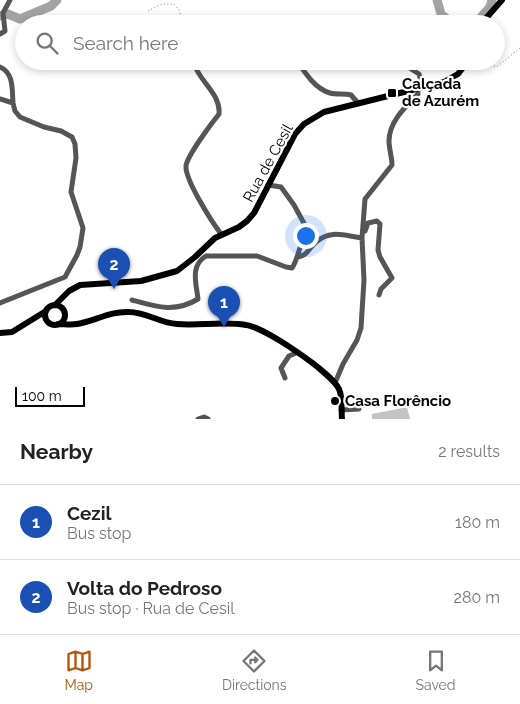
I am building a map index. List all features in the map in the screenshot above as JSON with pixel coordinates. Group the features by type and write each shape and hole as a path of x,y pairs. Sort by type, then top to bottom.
{"main road":[{"path":"489,15 502,0"},
{"name":"Rua de Cesil","path":"69,290 80,284 141,280 165,275 182,268 204,253 221,234 231,231 247,221 254,213 296,134 304,124 324,112 444,82 458,74 461,70"},
{"path":"27,324 50,306 55,305 69,290"},
{"path":"58,324 63,320 64,305 69,290"},
{"path":"55,305 61,307 71,320 81,323"},
{"path":"46,311 46,316 50,322"},
{"path":"3,333 37,321 58,324 81,323 110,314 129,312 144,314 177,324 245,325 265,332 320,369 335,383 340,393 342,419"}],"street":[{"path":"0,34 5,31 4,16 10,0"},
{"path":"0,67 9,74 12,83 14,111 20,118 61,131 72,137 75,144 76,158 71,192 82,228 77,255 65,277 0,303"},
{"path":"196,70 198,75 214,94 219,114 187,162 186,173 212,222 221,234"},
{"path":"303,70 319,87 331,93 351,95 358,103"},
{"path":"335,383 343,364 360,335 364,280 362,238 365,199 392,165 389,140 391,129 405,107 418,94 420,89 419,74 413,70"},
{"path":"0,99 13,103"},
{"path":"132,300 158,307 177,307 187,305 198,299 195,271 196,265 204,253 257,256 292,268 298,257 299,247 306,227 281,187 268,185"},
{"path":"362,238 368,223 377,221 380,228 378,250 392,278 381,289 379,294"},
{"path":"298,257 307,254 316,242 332,234 362,238"},
{"path":"0,338 3,333"},
{"path":"285,378 281,368 289,356 296,353"},
{"path":"341,410 360,409"},
{"path":"198,419 204,417 208,419"}],"path":[{"path":"148,11 162,4 174,4 180,10 181,15"},
{"path":"505,60 520,48"}],"building":[{"path":"407,407 410,419 372,419 372,414"}],"waterway":[{"path":"30,15 51,6 57,0"},
{"path":"437,0 442,15"},
{"path":"483,15 490,7 492,0"},
{"path":"0,16 8,14 15,17"}],"place":[{"name":"Calçada de Azurém","path":"392,93"},
{"name":"Volta do Pedroso","path":"114,289"},
{"name":"Cezil","path":"224,327"},
{"name":"Casa Florêncio","path":"335,401"}]}
